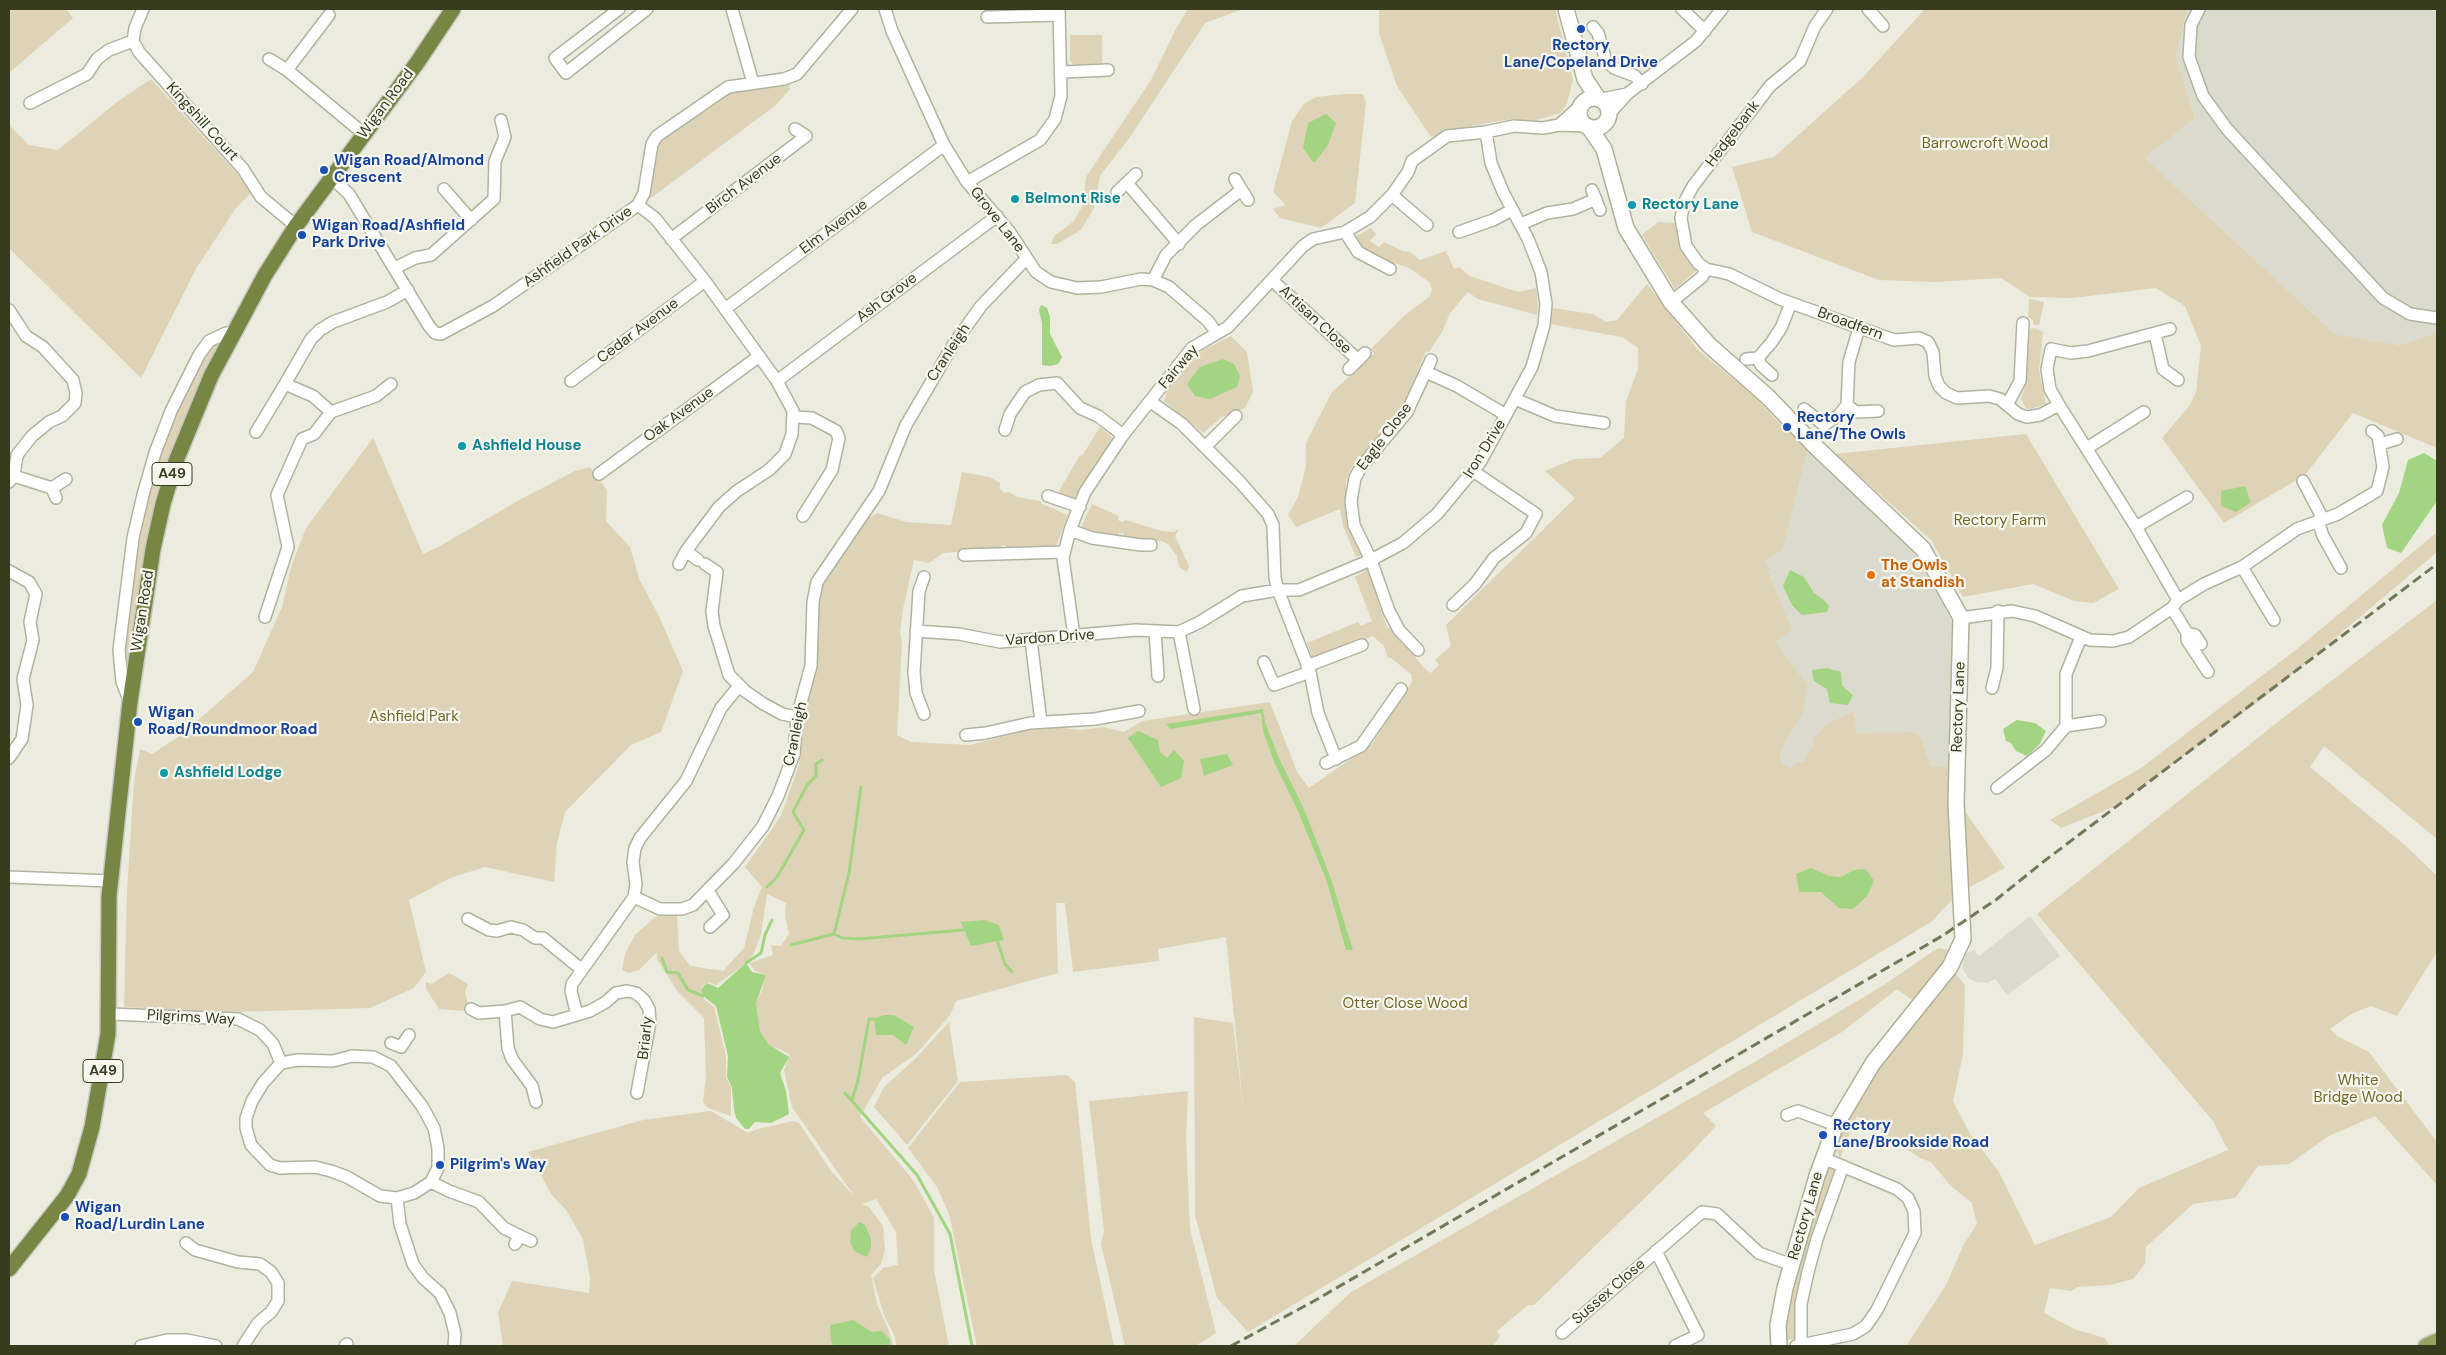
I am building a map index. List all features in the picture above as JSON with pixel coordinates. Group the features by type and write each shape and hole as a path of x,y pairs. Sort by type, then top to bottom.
{"highway":[{"name":"Wigan Road","path":"9,1269 67,1196 79,1174 98,1101 108,1034 110,881 143,606 163,504 192,418 233,333 265,275 296,226 417,63 453,9"}],"main road":[{"path":"1566,9 1585,79 1608,106 1609,117 1598,128 1588,127 1579,116 1585,79"},
{"path":"1580,105 1588,98 1600,98"},
{"name":"Rectory Lane","path":"1604,149 1609,117"},
{"name":"Rectory Lane","path":"1588,127 1604,149 1626,228 1671,302 1709,345 1768,397 1924,549 1961,618 1956,802 1963,939 1950,967 1906,1024 1873,1062 1836,1125 1822,1158 1792,1265 1779,1318 1779,1346"},
{"path":"2426,1346 2437,1341"}],"street":[{"path":"30,103 87,74 97,60 109,50 133,41 135,28 143,9"},
{"path":"619,9 555,58 566,73 646,9"},
{"path":"732,9 753,83"},
{"name":"Ashfield Park Drive","path":"332,177 349,194 432,330 438,334 444,333 494,306 638,205 644,193 652,144 657,136 728,87 784,79 797,74 852,9"},
{"name":"Grove Lane","path":"885,9 892,31 944,146 967,182 1012,234 1026,260 1046,280 1064,286 1101,288 1141,279 1153,280"},
{"path":"1682,9 1705,30"},
{"path":"1609,117 1627,94 1688,48 1722,9"},
{"name":"Hedgebank","path":"1706,269 1698,263 1686,246 1681,218 1684,203 1693,186 1770,86 1800,61 1816,26 1827,9"},
{"path":"1868,9 1883,26"},
{"path":"2199,9 2190,25 2189,58 2203,96 2227,129 2383,298 2410,314 2437,318"},
{"path":"967,182 1027,149 1050,129 1059,108 1062,72 1059,12 987,17"},
{"path":"287,70 329,16"},
{"path":"601,22 612,36"},
{"path":"1593,27 1598,34 1606,61 1614,68 1635,76 1642,84"},
{"name":"Kingshill Court","path":"133,41 139,52 243,169 261,196 296,226"},
{"path":"269,59 287,70 364,134"},
{"path":"1062,72 1108,70"},
{"path":"1600,98 1627,94"},
{"path":"1559,126 1580,105"},
{"path":"395,268 414,258 428,257 471,220 495,196 495,161 505,137 501,120"},
{"name":"Fairway","path":"1074,636 1063,552 1070,530 1085,492 1124,435 1151,402 1182,358 1200,341 1228,327 1303,246 1313,240 1345,232 1370,217 1392,195 1408,172 1412,161 1447,136 1486,132 1514,126 1543,128 1559,126 1588,127"},
{"name":"Birch Avenue","path":"671,239 806,136 795,129"},
{"name":"Iron Drive","path":"1278,590 1299,590 1371,560 1403,543 1437,514 1472,471 1515,399 1536,354 1544,326 1546,304 1540,272 1521,224 1512,210 1491,163 1486,132"},
{"name":"Elm Avenue","path":"725,309 944,146"},
{"path":"1117,192 1136,174"},
{"path":"1216,332 1208,321 1169,287 1153,280 1166,255 1196,225 1244,195 1235,179"},
{"path":"1127,184 1178,244"},
{"path":"444,189 471,220"},
{"path":"1521,224 1546,213 1573,209 1594,194 1600,210"},
{"path":"1392,195 1427,225"},
{"path":"638,205 655,218 705,281 776,380 788,400 794,417 789,445 781,458 718,507 678,564"},
{"path":"1459,232 1493,220 1512,210"},
{"name":"Ash Grove","path":"776,380 997,216"},
{"path":"1345,232 1358,252 1390,269"},
{"name":"Cranleigh","path":"634,897 660,909 682,909 693,905 708,892 745,851 769,815 794,754 797,717 810,673 813,602 817,582 823,570 869,509 879,491 906,425 953,345 985,301 1026,260"},
{"path":"1671,302 1702,277 1706,269"},
{"name":"Broadfern","path":"1706,269 1729,274 1791,303 1894,340 1919,338 1928,342 1933,352 1935,376 1939,386 1946,393 1957,398 1989,396 2000,399 2018,414 2027,417 2040,415 2059,405"},
{"name":"Artisan Close","path":"1272,280 1361,356 1349,369"},
{"name":"Cedar Avenue","path":"571,381 705,281"},
{"path":"256,432 311,340 320,330 333,322 387,302 408,290"},
{"path":"1772,375 1752,358 1781,328 1791,303"},
{"path":"9,310 26,336 43,347 73,380 76,393 75,403 62,416 49,422 32,436 17,455 11,479 54,493 66,479"},
{"path":"2007,405 2020,381 2023,323"},
{"path":"1804,409 1824,425 1839,415 1847,405 1848,362 1859,328"},
{"path":"2170,330 2088,351 2051,350 2047,369 2050,389 2136,527 2175,604 2187,633 2187,640 2208,672"},
{"path":"130,702 122,682 119,650 133,538 154,453 171,412 199,355 209,341 226,332 233,333"},
{"path":"2154,334 2162,369 2178,380"},
{"name":"Oak Avenue","path":"599,474 758,357"},
{"name":"Eagle Close","path":"1418,650 1399,630 1389,611 1371,560 1354,524 1351,501 1355,478 1366,458 1407,412 1431,360"},
{"path":"1426,372 1457,386 1506,415"},
{"path":"1004,430 1010,414 1025,392 1039,385 1058,383 1080,408 1098,416 1124,435"},
{"path":"286,384 313,396 331,412"},
{"path":"265,617 288,547 277,496 302,439 314,434 331,412 376,396 391,384"},
{"path":"1515,399 1554,416 1604,423"},
{"path":"1151,402 1182,424 1268,514 1273,525 1275,578 1278,590 1309,669 1331,761 1361,746 1401,689"},
{"path":"1847,405 1856,412 1878,411"},
{"path":"2087,448 2144,412"},
{"path":"1205,447 1236,416"},
{"path":"794,417 812,418 836,431 840,438 832,470 803,516"},
{"path":"1961,618 2012,610 2035,616 2090,640 2113,641 2129,638 2204,584 2242,567 2297,529 2354,506 2377,491 2382,468 2378,436 2372,431"},
{"path":"2380,444 2397,439"},
{"path":"1453,605 1476,584 1494,558 1526,533 1536,514 1472,471"},
{"path":"2303,481 2321,520 2323,536 2341,568"},
{"path":"1048,496 1080,507"},
{"path":"2136,527 2187,497"},
{"path":"1070,530 1092,538 1142,546 1151,545"},
{"path":"686,551 702,562 719,568 712,595 714,626 729,675 739,686 769,707 788,716 797,717"},
{"path":"964,556 1063,552"},
{"path":"2242,567 2274,620"},
{"path":"9,571 29,582 36,594 30,622 33,640 23,679 27,705 22,738 9,758"},
{"path":"924,577 918,591 914,672 916,693 924,714"},
{"path":"1194,709 1179,632 1242,596 1278,590"},
{"path":"1992,688 1998,668 1998,611"},
{"name":"Vardon Drive","path":"916,631 959,634 1000,642 1136,630 1179,632"},
{"path":"1155,631 1158,676"},
{"path":"2187,633 2195,635 2201,644"},
{"path":"1997,788 2046,750 2066,726 2066,674 2081,637"},
{"path":"1031,640 1040,722"},
{"path":"1264,662 1274,685 1362,646"},
{"path":"577,1015 571,991 572,984 634,897 636,884 634,855 637,843 686,781 721,708 739,686"},
{"path":"966,735 986,734 1040,722 1095,719 1139,712"},
{"path":"2066,726 2100,721"},
{"path":"9,877 110,881"},
{"path":"708,892 723,915 710,927"},
{"path":"468,919 489,930 497,931 511,927 523,930 536,938 543,938 581,969"},
{"name":"Briarly","path":"475,1014 523,1008 549,1022 577,1015 601,1006 616,993 627,991 636,993 644,1000 649,1009 650,1022 635,1078 638,1093"},
{"path":"505,1011 508,1048 512,1059 532,1086 536,1102"},
{"name":"Pilgrims Way","path":"109,1014 238,1020 260,1030 273,1044 281,1063"},
{"path":"391,1066 396,1045 409,1035"},
{"path":"352,1056 373,1057 391,1066 422,1106 434,1128 438,1148 438,1168 431,1182 414,1193 397,1198 380,1196 347,1177 331,1171 315,1167 280,1168 270,1164 251,1145 246,1128 246,1118 252,1101 263,1083 281,1063 298,1060 333,1061 352,1056"},
{"path":"1794,1109 1836,1125"},
{"path":"1799,1346 1852,1334 1866,1326 1878,1310 1915,1233 1914,1211 1908,1198 1897,1190 1822,1158"},
{"name":"Rectory Lane","path":"1799,1346 1801,1304 1808,1272 1817,1239 1843,1166"},
{"path":"431,1182 479,1202 518,1240 531,1241"},
{"path":"397,1198 400,1224 410,1256 423,1278 440,1293 450,1313 455,1334 454,1346"},
{"name":"Sussex Close","path":"1562,1333 1699,1214 1708,1211 1717,1214 1758,1253 1792,1265"},
{"path":"188,1260 191,1247 238,1262 260,1264 271,1272 278,1283 278,1301 271,1312 258,1323 243,1346"},
{"path":"1656,1252 1692,1341 1675,1346"},
{"path":"141,1346 187,1340 216,1346"}],"shaded area":[{"path":"2187,9 2437,9 2437,333 2400,345 2335,334 2145,158 2195,118 2176,56"},
{"path":"1326,114 1336,123 1328,145 1314,163 1303,148 1308,123"},
{"path":"1041,305 1047,308 1050,317 1050,334 1062,357 1058,364 1050,366 1042,365 1042,323 1039,310"},
{"path":"1223,359 1234,364 1240,376 1237,387 1210,399 1195,396 1187,384 1200,367"},
{"path":"1808,448 1910,547 1922,564 1952,622 1954,627 1951,767 1931,766 1920,735 1910,732 1855,734 1854,711 1828,723 1814,738 1813,746 1804,763 1790,768 1782,763 1780,752 1788,738 1807,684 1776,642 1792,630 1768,571 1771,569 1766,561 1783,549"},
{"path":"2424,453 2437,461 2437,501 2401,553 2387,548 2382,525 2399,493 2408,460"},
{"path":"2245,486 2251,502 2236,512 2221,506 2221,491"},
{"path":"1790,570 1804,577 1814,593 1829,606 1827,612 1802,615 1792,605 1783,586"},
{"path":"1827,668 1841,672 1842,686 1853,695 1848,705 1830,703 1827,689 1814,681 1812,670"},
{"path":"1263,709 1265,722 1278,756 1304,809 1331,879 1353,950 1346,950 1327,882 1298,811 1275,764 1263,731 1261,713 1171,729 1166,724"},
{"path":"2017,720 2035,723 2046,731 2039,745 2027,756 2016,751 2011,743 2006,741 2003,729"},
{"path":"1138,731 1158,740 1160,752 1167,758 1174,750 1184,761 1181,778 1161,787 1128,738"},
{"path":"1227,754 1233,765 1204,776 1200,759"},
{"path":"1811,868 1829,876 1841,877 1854,870 1866,869 1874,881 1867,896 1853,909 1839,908 1821,892 1799,892 1796,874"},
{"path":"2030,916 2060,956 2007,995 1995,979 1988,983 1969,979 1962,968 1966,954 1974,950 1979,956"},
{"path":"984,920 999,925 1004,940 971,946 961,922"},
{"path":"746,963 752,972 766,975 756,1003 760,1031 768,1044 789,1057 780,1073 786,1091 789,1114 771,1123 755,1122 749,1129 745,1129 736,1118 732,1088 727,1077 728,1056 716,1006 703,996 701,989 707,983 718,988"},
{"path":"884,1015 894,1015 914,1027 906,1045 893,1035 876,1035 874,1019"},
{"path":"860,1222 865,1225 871,1239 871,1247 867,1257 854,1251 850,1242 851,1230"},
{"path":"853,1320 872,1332 882,1331 890,1340 890,1346 834,1346 831,1342 830,1325"}],"green space":[{"path":"9,9 66,9 73,18 9,73"},
{"path":"1188,9 1243,9 1205,23 1130,137 1100,176 1094,208 1081,230 1057,244 1051,244 1054,236 1074,221 1083,205 1086,177 1151,80"},
{"path":"1379,9 1555,9 1573,79 1567,104 1560,113 1533,121 1512,119 1450,130 1431,137 1397,86 1379,33"},
{"name":"Barrowcroft Wood","path":"1925,9 2187,9 2176,56 2195,118 2145,158 2335,334 2400,345 2437,333 2437,448 2353,413 2305,475 2224,523 2162,438 2190,405 2196,392 2201,346 2185,306 2156,288 2072,298 2030,297 2001,278 1935,282 1879,280 1752,232 1732,167 1774,157 1863,77"},
{"path":"1070,35 1102,35 1102,65 1074,65 1070,61"},
{"path":"151,79 248,186 251,193 236,208 197,267 141,378 9,248 9,125 29,145 58,150 117,102"},
{"path":"787,82 790,89 776,105 651,198 647,195 656,146 661,136 735,88"},
{"path":"1363,94 1366,102 1355,203 1321,228 1280,218 1273,209 1286,205 1274,193 1274,188 1292,121 1304,104 1316,97"},
{"path":"1658,222 1677,223 1697,270 1675,289 1642,235"},
{"path":"1371,228 1376,234 1370,241 1379,247 1384,242 1403,251 1410,252 1420,260 1446,251 1454,269 1459,267 1470,276 1518,292 1536,288 1538,304 1537,315 1478,299 1468,292 1450,313 1442,332 1429,352 1426,351 1411,386 1414,388 1397,413 1378,431 1379,436 1362,456 1358,456 1346,481 1346,506 1364,554 1356,557 1343,526 1340,509 1296,527 1288,515 1298,497 1306,467 1306,443 1332,392 1374,354 1371,349 1404,316 1430,296 1432,289 1429,282 1409,268 1382,259 1359,248 1353,238"},
{"name":"Otter Close Wood","path":"1647,284 1698,350 1754,396 1778,422 1808,448 1783,549 1766,561 1771,569 1768,571 1792,630 1776,642 1807,684 1803,712 1780,752 1782,763 1790,768 1796,762 1804,762 1813,746 1814,738 1828,723 1854,711 1856,733 1910,732 1920,735 1931,766 1951,767 1952,900 1931,922 1248,1332 1217,1298 1195,1215 1194,1017 1233,1023 1244,1115 1226,937 1158,949 1159,961 1073,972 1065,903 1056,903 1058,973 956,1001 950,1015 917,1053 882,1078 860,1117 914,1181 934,1218 934,1270 949,1346 896,1346 895,1337 884,1315 873,1278 883,1268 898,1265 896,1232 876,1199 862,1204 869,1207 883,1226 885,1250 881,1264 871,1275 877,1304 889,1331 893,1346 503,1346 498,1313 512,1281 589,1293 590,1278 583,1239 566,1210 551,1194 528,1152 643,1120 711,1111 748,1133 757,1129 794,1121 799,1123 831,1171 855,1197 792,1107 784,1070 790,1054 767,1044 760,1031 756,1003 763,988 765,974 755,971 749,963 773,955 771,945 781,946 789,934 785,916 786,903 767,894 761,934 754,953 748,962 716,985 708,982 701,987 703,998 714,1007 726,1056 726,1077 731,1088 731,1116 708,1108 703,1102 706,1075 704,1018 678,992 657,959 657,952 639,970 629,973 622,970 625,954 635,935 655,917 674,913 677,915 679,951 690,966 723,971 744,948 754,907 762,887 745,867 781,816 799,765 804,720 815,665 817,598 822,581 863,521 877,513 906,522 951,525 962,472 989,477 1000,483 1000,489 1004,493 1009,492 1017,497 1040,501 1042,504 1068,515 1055,549 1029,550 1012,546 1008,550 1005,545 1002,545 999,550 996,547 985,547 982,550 943,553 929,563 914,560 900,632 902,644 897,735 911,742 970,745 1044,726 1082,730 1104,727 1124,732 1142,721 1270,702 1297,772 1309,788 1372,744 1412,682 1411,674 1391,658 1388,658 1384,646 1373,636 1313,659 1307,643 1358,622 1361,626 1372,621 1355,577 1370,568 1381,599 1378,602 1387,627 1392,628 1402,644 1426,670 1431,673 1439,665 1435,660 1451,646 1446,625 1575,498 1545,471 1574,459 1600,458 1624,438 1626,401 1638,369 1638,348 1621,336 1550,324 1553,308 1592,314 1606,322 1617,320"},
{"path":"2029,299 2044,302 2039,325 2033,324 2033,320 2028,317"},
{"path":"2034,328 2043,332 2039,371 2046,404 2030,409 2026,408 2021,399 2025,387 2030,329"},
{"path":"226,333 176,461 130,702 119,650 143,495 199,355"},
{"path":"1231,336 1247,352 1253,392 1245,408 1222,417 1203,433 1164,401 1167,391 1194,358 1203,350"},
{"path":"1100,427 1111,436 1112,440 1076,499 1060,494 1059,491 1080,455 1082,456"},
{"name":"Rectory Farm","path":"2026,434 2119,589 2093,603 2074,601 2033,584 1963,597 1931,540 1835,454"},
{"name":"Ashfield Park","path":"373,438 423,554 521,499 575,471 590,467 607,490 606,521 630,547 640,581 658,614 683,671 661,732 631,745 565,812 557,843 554,882 485,867 450,878 409,900 426,972 414,988 370,1008 232,1012 124,1007 127,890 134,782 140,749 152,754 181,735 253,672 282,607 291,567 306,528"},
{"path":"1092,504 1119,516 1118,520 1122,522 1125,520 1162,531 1174,532 1179,529 1175,536 1189,566 1187,572 1179,567 1177,556 1169,545 1162,541 1124,539 1124,534 1119,533 1117,537 1080,530"},
{"path":"2437,532 2437,552 2271,692 2116,806 2061,828 2050,820 2141,768 2297,649"},
{"name":"White Bridge Wood","path":"2437,600 2437,839 2324,746 2310,767 2406,846 2437,876 2437,952 2397,1016 2371,1006 2351,1014 2330,1029 2337,1036 2369,1052 2437,1142 2437,1185 2375,1116 2329,1136 2289,1164 2258,1166 2235,1198 2193,1204 2146,1247 2145,1264 2133,1279 2110,1285 2078,1287 2071,1291 2050,1288 2044,1313 2074,1329 2105,1338 2110,1346 1906,1346 1945,1287 1964,1244 1977,1224 1972,1203 1951,1186 1931,1162 1920,1158 1857,1116 1840,1158 1834,1146 1852,1112 1846,1108 1950,967 1965,985 1963,1054 1953,1101 1970,1134 1999,1172 2035,1245 2111,1217 2139,1188 2228,1150 2213,1121 2037,914 2284,717"},
{"path":"1964,810 2005,868 1968,888"},
{"path":"1938,948 1953,951 1916,1003 1897,989 1842,1032 1703,1113 1716,1126 1688,1156 1534,1305 1528,1305 1497,1331 1500,1336 1493,1346 1294,1346 1351,1292 1758,1060 1884,985"},
{"path":"449,973 468,984 465,991 468,1005 466,1011 439,1009 426,989 426,982 431,984"},
{"path":"949,1022 958,1081 907,1145 874,1107 884,1087 916,1058"},
{"path":"1067,1075 1075,1082 1091,1239 1114,1346 977,1346 949,1214 937,1187 908,1148 960,1082"},
{"path":"1188,1091 1186,1138 1190,1229 1216,1333 1195,1346 1125,1346 1101,1244 1104,1231 1089,1101"},
{"path":"1832,1169 1836,1173 1796,1339 1787,1340 1785,1320 1788,1302 1825,1170"}],"waterway":[{"path":"767,887 777,877 804,830 793,812 807,785 816,776 816,764 822,760"},
{"path":"791,945 834,934 849,873 861,787"},
{"path":"746,963 761,953 765,935 772,920"},
{"path":"834,934 842,938 859,939 963,930"},
{"path":"998,943 1005,964 1012,972"},
{"path":"662,958 667,972 678,973 688,990 703,996"},
{"path":"852,1100 858,1080 869,1019 874,1019"},
{"path":"845,1093 917,1175 950,1234 972,1346"}],"railway":[{"path":"1231,1346 1314,1301 1942,936 1997,899 2043,862 2437,564"}],"place":[{"name":"Rectory Lane/Copeland Drive","path":"1581,29"},
{"name":"Wigan Road/Almond Crescent","path":"324,170"},
{"name":"Belmont Rise","path":"1015,199"},
{"name":"Rectory Lane","path":"1632,205"},
{"name":"Wigan Road/Ashfield Park Drive","path":"302,235"},
{"name":"Rectory Lane/The Owls","path":"1787,427"},
{"name":"Ashfield House","path":"462,446"},
{"name":"The Owls at Standish","path":"1871,575"},
{"name":"Wigan Road/Roundmoor Road","path":"138,722"},
{"name":"Ashfield Lodge","path":"164,773"},
{"name":"Rectory Lane/Brookside Road","path":"1823,1135"},
{"name":"Pilgrim's Way","path":"440,1165"},
{"name":"Wigan Road/Lurdin Lane","path":"65,1217"}]}
